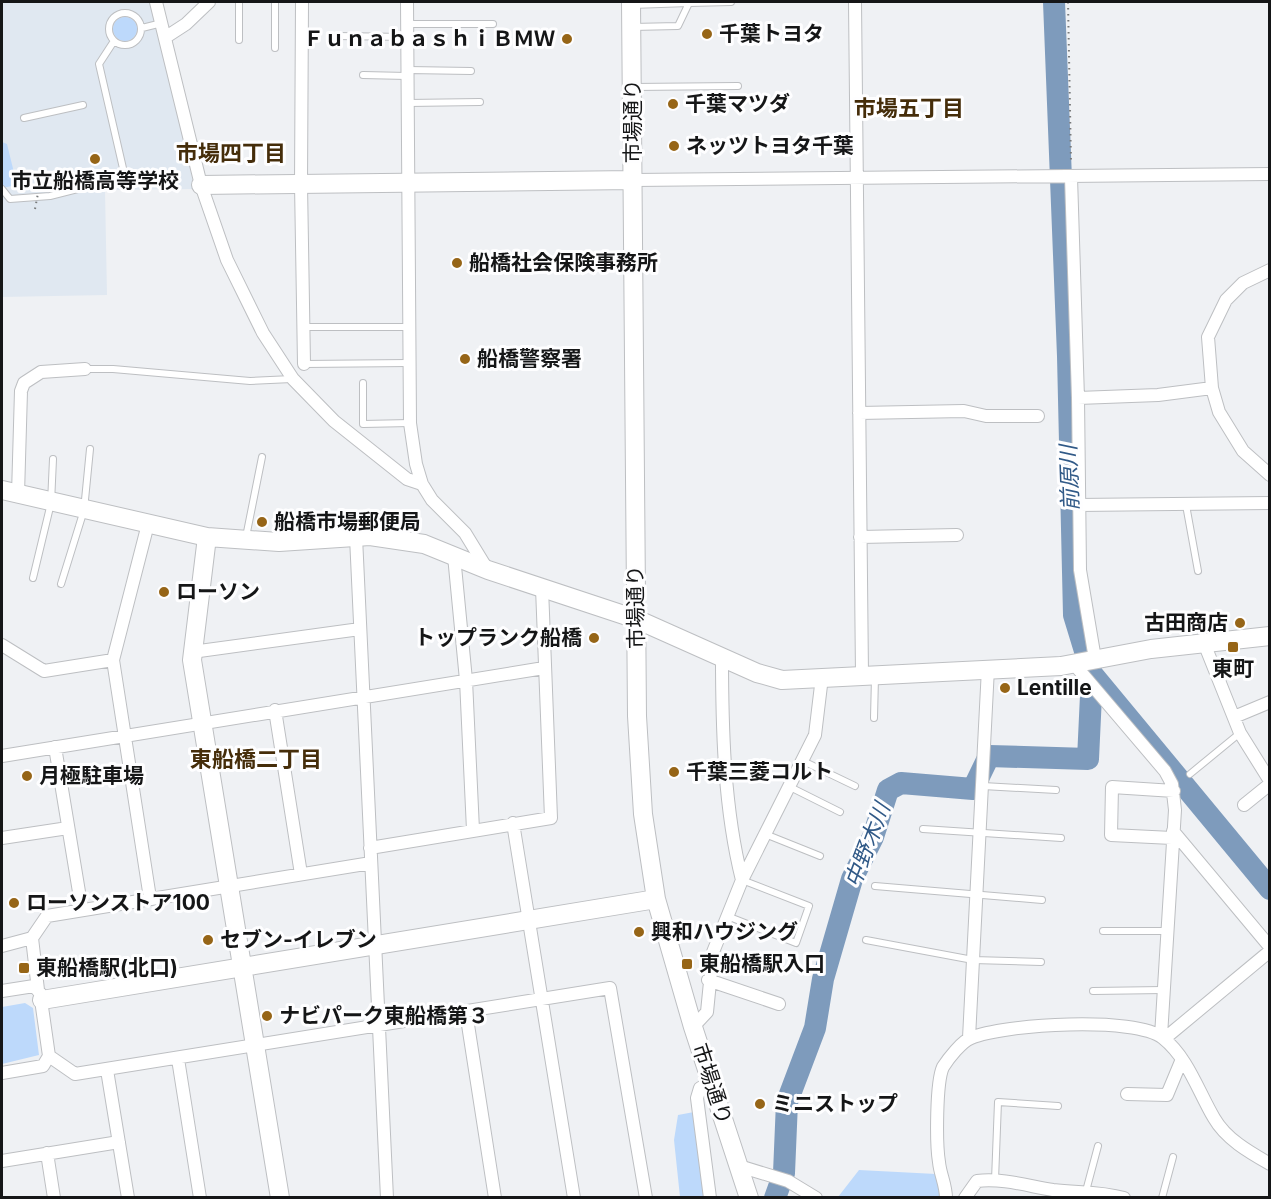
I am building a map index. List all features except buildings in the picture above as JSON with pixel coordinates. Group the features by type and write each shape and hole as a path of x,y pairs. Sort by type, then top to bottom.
{"street":[{"path":"156,2 201,185 227,260 268,341 293,379 334,420 407,479 422,484"},
{"path":"166,37 186,24 209,2"},
{"path":"302,2 301,184 304,364"},
{"path":"407,2 411,423 416,465 422,484 432,500 465,533 488,570"},
{"path":"855,2 860,537 868,674"},
{"name":"市場通り","path":"631,3 636,620 639,765 643,814 656,899 693,1027 749,1197"},
{"path":"201,185 1269,174"},
{"path":"1069,177 1078,398 1077,505 1085,661 1165,771 1174,791 1162,990 1162,1038"},
{"path":"1269,270 1243,283 1226,300 1208,337 1212,388 1219,412 1243,451 1269,475"},
{"path":"85,369 41,372 24,382 21,390 10,492 207,537 315,541 356,537 405,539 636,620 757,673 782,680 1085,661 1269,636"},
{"path":"1078,398 1158,395 1212,388"},
{"path":"859,413 964,411 986,416 1038,416"},
{"path":"1077,505 1269,503"},
{"path":"148,524 113,660 150,898"},
{"path":"860,537 957,535"},
{"path":"207,537 192,652 279,1197"},
{"path":"356,537 387,1197"},
{"path":"454,556 466,680 473,830"},
{"path":"370,848 551,818 542,588"},
{"path":"192,652 360,630"},
{"path":"1204,644 1240,733 1269,783 1244,806"},
{"path":"2,645 44,671 113,660"},
{"path":"722,656 723,740 737,859 742,880"},
{"path":"2,756 544,668"},
{"path":"969,1038 988,668"},
{"path":"693,1027 707,1012 708,980 713,952 727,916 788,786 803,761 819,717 822,677"},
{"path":"1234,717 1269,702"},
{"path":"275,710 301,874"},
{"path":"55,747 82,910"},
{"path":"1162,1038 1269,949 1173,835 1112,835 1112,787 1174,791"},
{"path":"513,823 574,1197"},
{"path":"2,838 68,828"},
{"path":"2,946 32,938 47,916 371,863"},
{"path":"40,995 243,966 656,899"},
{"path":"2,1074 43,1066 49,1056 32,938"},
{"path":"708,980 779,1004"},
{"path":"2,991 34,986 40,995"},
{"path":"49,1056 75,1074 256,1047 609,988 646,1197"},
{"path":"466,1012 495,1197"},
{"path":"946,1197 939,1162 938,1080 944,1066 969,1038 1003,1029 1123,1025 1162,1038 1182,1059 1215,1120 1239,1146 1269,1164"},
{"path":"178,1059 200,1197"},
{"path":"1127,1094 1167,1095 1182,1059"},
{"path":"107,1070 128,1197"},
{"path":"710,1197 697,1098 700,1088 711,1083"},
{"path":"2,1161 119,1142"},
{"path":"47,1153 54,1197"},
{"path":"739,1167 782,1179 816,1197"},
{"path":"965,1197 977,1181 995,1179 1056,1190 1100,1191 1124,1197"}],"lane":[{"path":"239,2 239,40"},
{"path":"275,2 275,48"},
{"path":"631,3 731,2"},
{"path":"632,27 678,26 689,3"},
{"path":"124,12 136,16 142,28 138,40 126,46 114,41 108,30 113,18 124,12"},
{"path":"142,28 162,23"},
{"path":"336,36 493,24"},
{"path":"2,189 10,199 50,196 125,177 105,100 99,64 114,41"},
{"path":"363,75 471,71"},
{"path":"633,87 738,86"},
{"path":"408,104 480,102"},
{"path":"24,118 83,105"},
{"path":"303,327 410,327"},
{"path":"304,364 410,363"},
{"path":"85,369 113,369 250,381 293,379"},
{"path":"363,383 363,424 411,423"},
{"path":"61,584 84,510 90,449"},
{"path":"245,540 262,457"},
{"path":"33,578 51,502 53,459"},
{"path":"1186,505 1197,571"},
{"path":"868,674 874,718"},
{"path":"1191,774 1240,733"},
{"path":"803,761 855,786"},
{"path":"788,786 840,812"},
{"path":"983,786 1056,790"},
{"path":"923,829 1061,838"},
{"path":"765,834 819,856"},
{"path":"727,916 796,943 809,906 742,880"},
{"path":"875,886 1042,900"},
{"path":"1103,931 1166,931"},
{"path":"866,939 973,960 1041,962"},
{"path":"1093,991 1162,990"},
{"path":"995,1179 998,1102 1058,1106"},
{"path":"1086,1191 1098,1146"},
{"path":"1162,1197 1173,1157"}],"path":[{"path":"1068,2 1069,177"},
{"path":"35,209 39,188"}],"shaded area":[{"name":"市立船橋高等学校","path":"2,2 151,2 183,128 194,189 105,190 107,295 2,297"},
{"path":"125,17 134,20 137,29 134,38 125,41 116,38 113,29 116,20"},
{"path":"2,142 7,144 17,185 2,188"},
{"path":"25,1003 33,1008 39,1055 2,1064 2,1007"},
{"path":"694,1112 705,1197 680,1197 674,1140 678,1115"},
{"path":"859,1170 936,1174 940,1197 838,1197"}],"waterway":[{"name":"前原川","path":"1054,2 1068,356 1074,615 1092,674 1270,889"},
{"name":"中野木川","path":"775,1198 784,1173 787,1102 815,1028 823,979 852,879 873,837 888,790 901,783 973,789 989,756 1088,759 1092,674"}],"place":[{"name":"千葉トヨタ","path":"707,34"},
{"name":"ＦｕｎａｂａｓｈｉＢＭＷ","path":"567,39"},
{"name":"千葉マツダ","path":"673,104"},
{"name":"ネッツトヨタ千葉","path":"674,146"},
{"name":"市立船橋高等学校","path":"95,159"},
{"name":"船橋社会保険事務所","path":"457,263"},
{"name":"船橋警察署","path":"465,359"},
{"name":"船橋市場郵便局","path":"262,522"},
{"name":"ローソン","path":"164,592"},
{"name":"古田商店","path":"1240,623"},
{"name":"トップランク船橋","path":"594,638"},
{"name":"東町","path":"1233,647"},
{"name":"Lentille","path":"1005,688"},
{"name":"千葉三菱コルト","path":"674,772"},
{"name":"月極駐車場","path":"27,776"},
{"name":"ローソンストア100","path":"14,903"},
{"name":"興和ハウジング","path":"639,932"},
{"name":"セブン-イレブン","path":"208,940"},
{"name":"東船橋駅入口","path":"687,964"},
{"name":"東船橋駅(北口)","path":"24,968"},
{"name":"ナビパーク東船橋第３","path":"267,1016"},
{"name":"ミニストップ","path":"760,1104"}],"district":[{"name":"市場五丁目","path":"909,108"},
{"name":"市場四丁目","path":"231,153"},
{"name":"東船橋二丁目","path":"256,759"}]}
